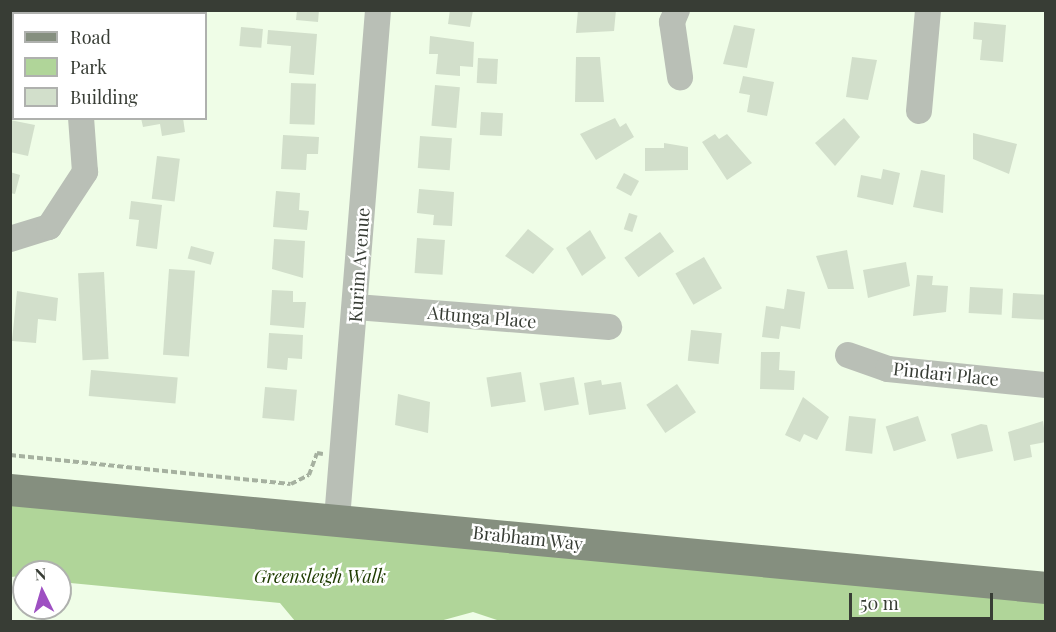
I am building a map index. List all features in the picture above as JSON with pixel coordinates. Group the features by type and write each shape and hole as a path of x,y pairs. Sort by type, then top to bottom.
{"main road":[{"name":"Brabham Way","path":"10,490 337,519 1046,588"}],"street":[{"name":"Kurim Avenue","path":"337,519 356,307 378,10"},
{"path":"677,10 672,22 680,77"},
{"path":"919,111 928,10"},
{"path":"10,239 49,227 85,172 81,120"},
{"name":"Attunga Place","path":"356,307 609,327"},
{"name":"Pindari Place","path":"848,355 888,369 1046,385"}],"path":[{"path":"10,455 291,484 309,475 317,453 342,455"}],"green space":[{"name":"Greensleigh Walk","path":"10,502 1045,598 1045,621 503,622 473,612 440,621 295,621 280,603 72,583 72,560 12,560 11,577"}],"building":[{"path":"297,10 319,10 318,22 296,20"},
{"path":"450,10 473,10 470,27 448,24"},
{"path":"578,10 616,10 614,31 576,33"},
{"path":"974,22 1006,25 1003,62 980,60 982,40 973,39"},
{"path":"734,25 755,29 747,68 723,64"},
{"path":"241,27 263,29 261,48 239,46"},
{"path":"268,30 317,34 314,75 289,73 291,46 267,44"},
{"path":"430,36 474,42 473,67 460,66 460,76 436,74 438,54 429,54"},
{"path":"576,57 600,57 604,102 575,102"},
{"path":"852,57 877,60 868,100 846,97"},
{"path":"478,58 498,59 497,84 477,83"},
{"path":"743,76 774,82 767,116 747,112 750,95 739,93"},
{"path":"291,83 316,84 315,125 290,124"},
{"path":"435,85 460,87 456,128 431,126"},
{"path":"481,112 503,113 502,136 480,135"},
{"path":"615,118 620,127 626,123 634,137 596,160 580,134"},
{"path":"844,118 860,137 835,166 815,143"},
{"path":"10,120 35,125 28,156 10,152"},
{"path":"141,120 183,120 185,132 162,136 160,124 143,127"},
{"path":"973,133 1017,144 1009,174 973,159"},
{"path":"715,134 719,139 727,134 752,163 727,180 702,142"},
{"path":"283,135 319,137 318,154 307,154 306,170 281,169"},
{"path":"420,136 452,138 450,170 418,168"},
{"path":"664,143 688,147 688,170 645,171 645,148 664,148"},
{"path":"157,156 180,159 175,201 152,199"},
{"path":"883,169 900,173 893,205 857,197 861,175 881,179"},
{"path":"921,170 945,175 943,213 913,207"},
{"path":"10,172 20,175 15,194 10,193"},
{"path":"624,173 639,181 631,196 616,188"},
{"path":"419,189 454,192 452,226 433,225 434,215 417,213"},
{"path":"276,191 300,193 299,210 309,211 307,230 273,227"},
{"path":"131,201 162,205 157,249 136,246 139,220 129,219"},
{"path":"629,213 638,216 632,232 624,229"},
{"path":"528,229 554,249 533,274 505,256"},
{"path":"590,230 606,258 582,276 566,248"},
{"path":"660,232 674,251 639,277 624,258"},
{"path":"417,238 445,240 442,275 415,273"},
{"path":"274,239 305,241 303,278 272,269"},
{"path":"191,246 214,252 211,265 188,259"},
{"path":"847,250 854,289 828,289 816,256"},
{"path":"704,257 722,288 693,305 675,274"},
{"path":"906,262 910,286 868,298 863,270"},
{"path":"169,269 195,271 189,357 163,355"},
{"path":"104,272 109,359 83,360 78,273"},
{"path":"917,275 933,276 932,285 948,286 946,312 913,316"},
{"path":"970,287 1003,289 1002,315 969,313"},
{"path":"787,289 805,292 800,329 781,326 779,339 762,337 766,306 784,309"},
{"path":"272,290 293,291 293,302 306,302 304,328 270,325"},
{"path":"17,291 58,298 56,321 38,319 36,343 12,341"},
{"path":"1013,293 1046,295 1045,320 1012,318"},
{"path":"691,330 722,333 719,364 688,361"},
{"path":"269,333 303,335 302,359 288,358 287,370 267,368"},
{"path":"761,352 780,352 779,370 795,371 794,390 760,389"},
{"path":"91,370 178,378 175,403 89,396"},
{"path":"521,372 526,402 491,407 486,377"},
{"path":"574,377 579,405 544,411 540,383"},
{"path":"601,380 602,385 621,382 626,409 589,415 584,383"},
{"path":"677,384 696,412 665,433 646,405"},
{"path":"265,387 297,390 294,421 262,418"},
{"path":"398,394 430,402 428,433 395,425"},
{"path":"803,397 829,417 817,440 804,434 800,442 785,435"},
{"path":"849,416 876,419 872,454 845,451"},
{"path":"918,416 926,441 894,451 886,427"},
{"path":"1043,421 1046,442 1030,445 1032,457 1014,461 1008,432"},
{"path":"981,424 987,425 993,451 957,459 951,434"}]}
